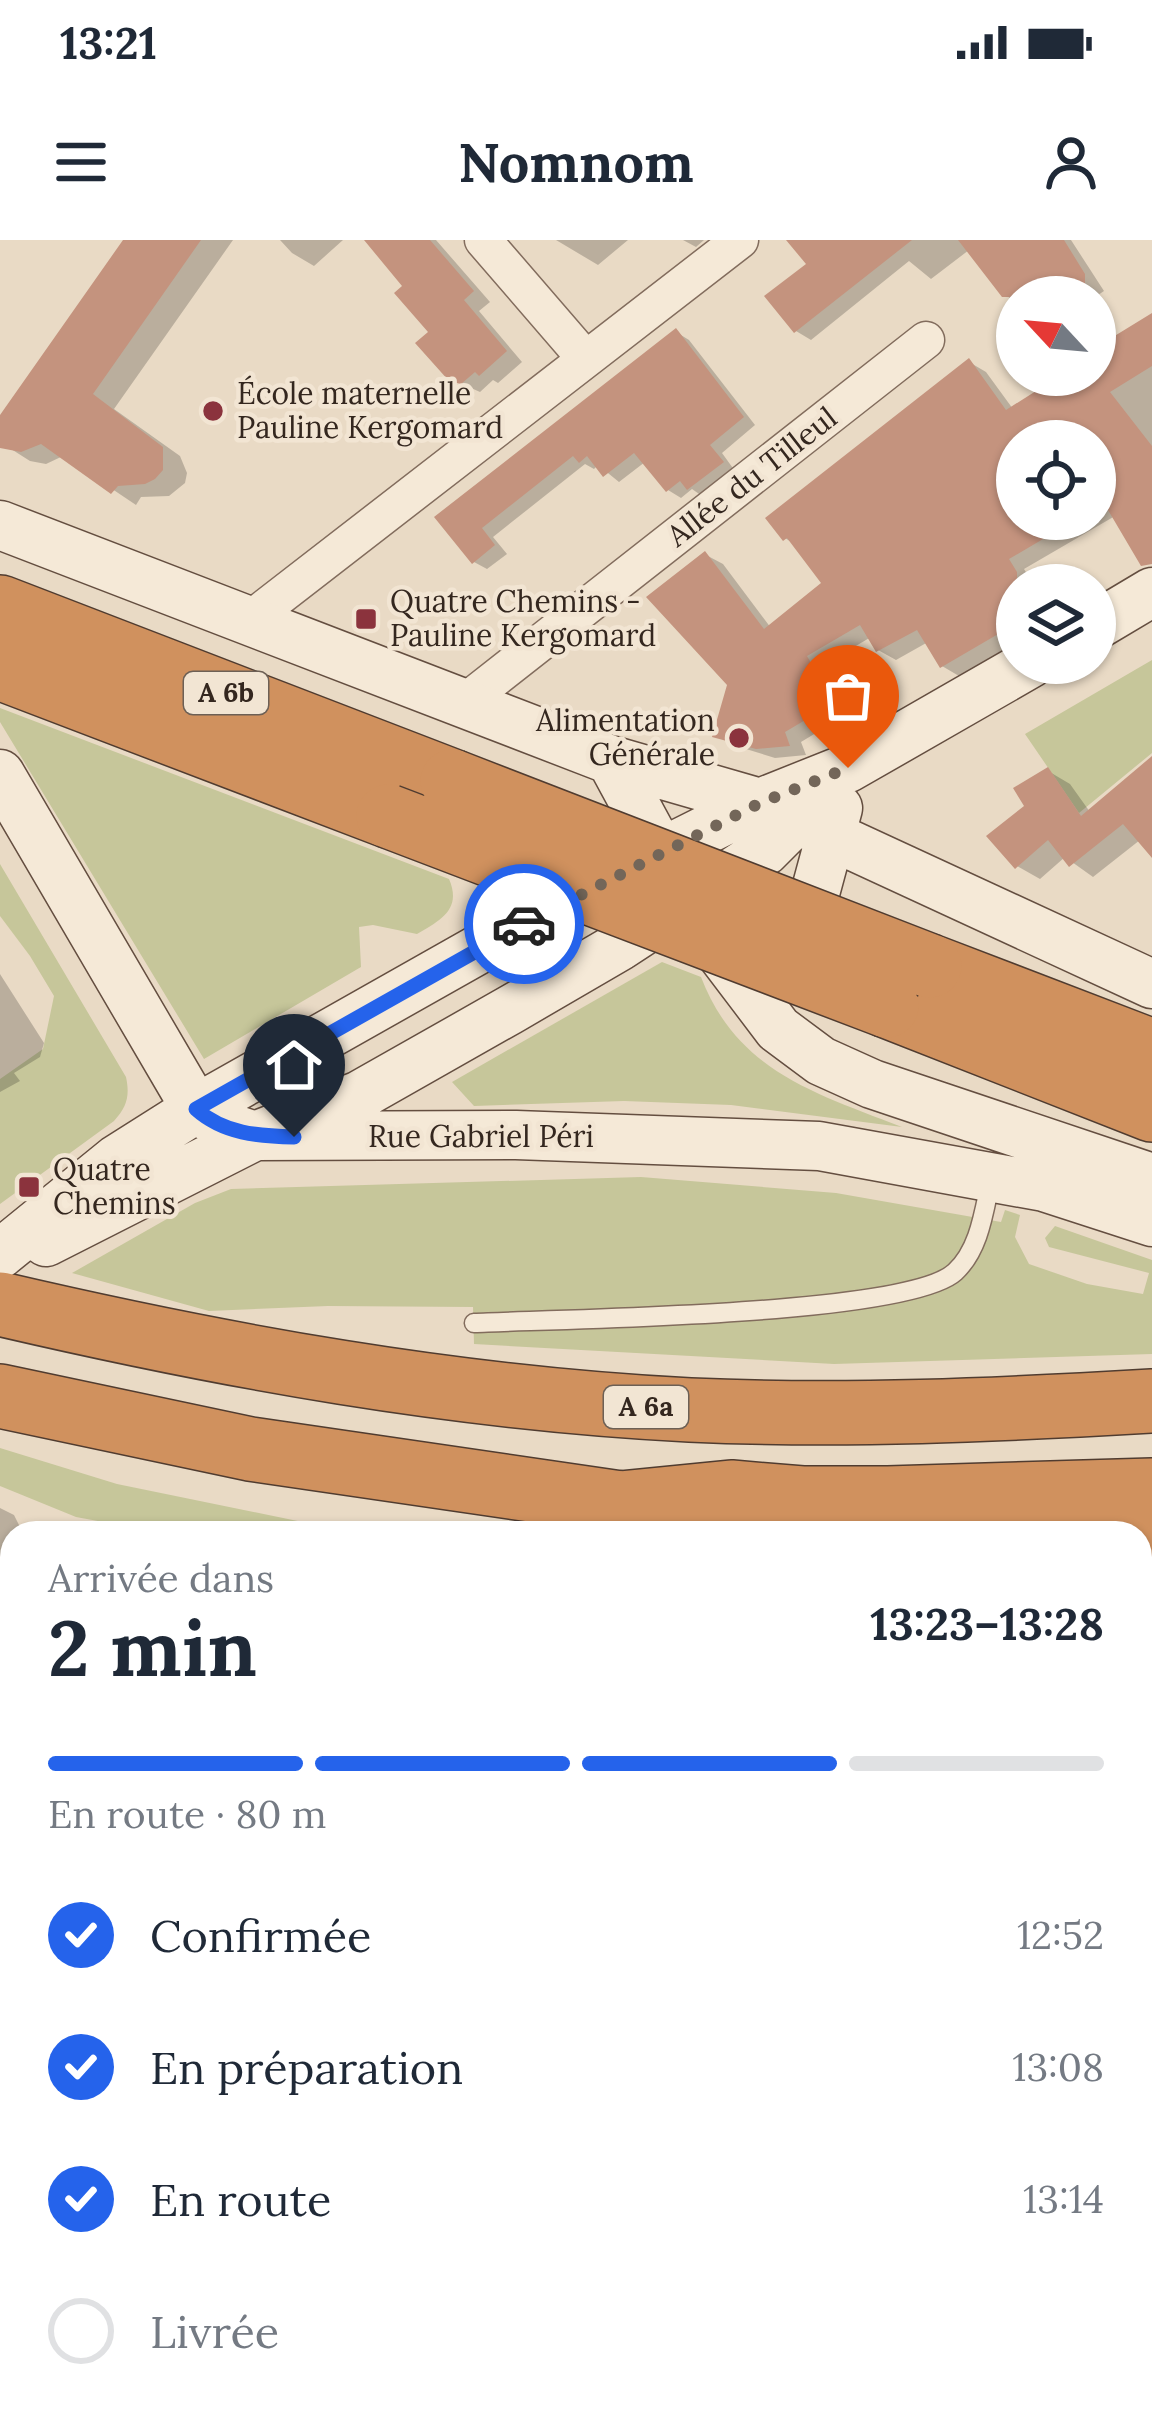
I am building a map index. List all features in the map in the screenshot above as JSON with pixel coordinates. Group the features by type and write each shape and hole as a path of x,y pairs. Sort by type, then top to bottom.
{"highway":[{"name":"A 6b","path":"0,607 452,781 909,986 1152,1110"},
{"name":"A 6b","path":"0,668 388,816 909,986 1152,1051"},
{"name":"A 6a","path":"0,1304 144,1338 373,1378 574,1402 690,1410 919,1412 1152,1401"},
{"path":"20,1401 250,1449 636,1518 730,1492 888,1498 1152,1490"}],"main road":[{"path":"0,525 611,760 796,818 1152,984"},
{"path":"1116,613 1152,592"},
{"path":"0,1265 255,1136 360,1095 620,946 765,851 848,768 996,683"},
{"path":"611,760 688,902 726,963 778,1029 821,1061 872,1084 1152,1178"},
{"path":"0,1254 117,1159 196,1109 660,851 796,818 848,768"},
{"path":"0,774 196,1109"},
{"path":"778,1029 796,818"},
{"path":"620,946 660,851"},
{"path":"420,1138 376,1117 360,1095 355,1076 357,1050 440,971"},
{"name":"Rue Gabriel Péri","path":"196,1109 222,1125 255,1136 516,1135 819,1146 1043,1187 1152,1222"}],"street":[{"path":"483,240 584,357"},
{"path":"248,621 740,240"},
{"name":"Allée du Tilleul","path":"465,702 926,340"}],"lane":[{"path":"474,1323 750,1310 928,1288 958,1270 968,1255 983,1219 991,1176"}],"green space":[{"path":"1152,660 1152,753 1079,813 1025,734"},
{"path":"0,708 449,879 451,906 417,934 373,925 359,927 361,967 204,1059 0,722"},
{"path":"0,864 126,1077 128,1090 125,1106 114,1121 0,1204 0,1079 43,1049 54,996 0,916"},
{"path":"662,962 701,977 716,1009 757,1057 810,1089 902,1127 731,1105 624,1101 474,1106 452,1082"},
{"path":"641,1177 836,1193 1001,1222 1005,1210 1020,1215 1015,1237 1029,1264 1087,1284 1143,1294 1149,1273 1049,1247 1045,1238 1055,1226 1152,1260 1152,1354 834,1364 474,1344 473,1307 209,1311 72,1273 195,1203 231,1189"},
{"path":"0,1448 117,1484 297,1521 98,1521 0,1486"}],"building":[{"path":"123,240 201,240 93,394 163,447 163,470 155,479 118,486 111,494 41,444 21,452 0,448 0,415"},
{"path":"364,240 430,240 474,291 464,300 507,351 479,376 475,372 461,384 449,381 415,343 428,332 394,293 402,286"},
{"path":"786,240 912,240 794,333 764,296 806,264"},
{"path":"958,240 1064,240 1085,274 996,276 996,289"},
{"path":"1152,313 1152,366 1116,388 1116,335"},
{"path":"676,328 744,417 710,445 724,462 687,490 680,481 666,492 634,453 603,477 587,456 579,463 573,456 482,528 495,545 472,564 434,517"},
{"path":"969,358 1006,410 1028,396 1113,396 1152,446 1152,564 1141,566 1116,524 1116,420 996,420 996,540 1041,540 1009,559 1012,564 996,564 996,635 940,668 917,630 876,652 860,625 807,656 834,703 785,732 790,746 756,749 712,737 727,685 646,597 705,551 764,629 821,583 787,538 783,541 765,518"},
{"path":"1152,756 1152,858 1123,824 1069,867 1048,840 1015,869 986,836 1024,806 1013,788 1048,767 1081,816"}],"way so far":[{"path":"524,924 660,851 848,768"}],"place":[{"name":"École maternelle Pauline Kergomard","path":"213,411"},
{"name":"Quatre Chemins - Pauline Kergomard","path":"366,619"},
{"name":"Alimentation Générale","path":"739,738"},
{"name":"Quatre Chemins","path":"29,1187"}],"route":[{"path":"294,1137 255,1136 206,1118 196,1109 524,924"}]}
